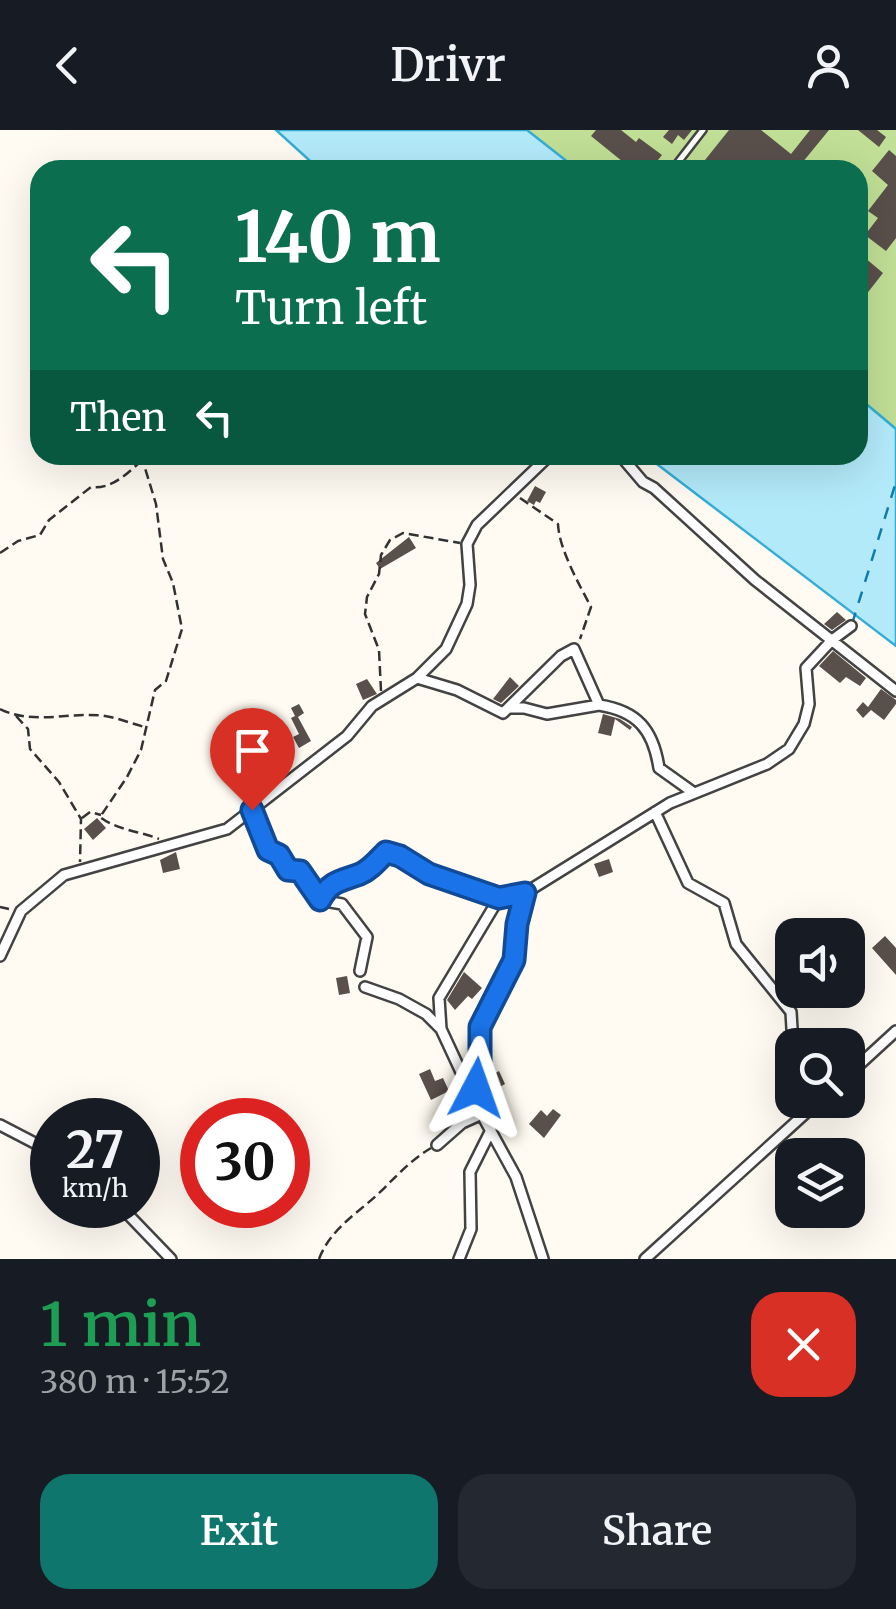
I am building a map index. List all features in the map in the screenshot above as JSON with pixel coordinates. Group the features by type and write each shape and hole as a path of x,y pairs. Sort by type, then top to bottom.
{"street":[{"path":"0,956 20,911 64,876 227,829 347,736 372,706 417,678 446,648 467,604 470,585 466,544 477,525 539,465"},
{"path":"628,465 642,482 654,488 755,580 896,691"},
{"path":"320,900 327,886 362,873 386,852 429,874 499,898 525,893 655,812 767,764 789,749 804,724 809,704 806,668 851,626"},
{"path":"417,678 457,690 503,713 574,649 599,705"},
{"path":"508,708 547,714 599,705 623,708 646,728 656,749 658,768 694,793"},
{"path":"252,810 268,850 279,855 288,870 300,871 320,900 342,904 366,937 360,971"},
{"path":"655,812 688,884 724,903 736,944 791,1012 792,1028"},
{"path":"481,1112 476,1088 480,1027 514,960 525,893"},
{"path":"441,1029 438,998 499,898"},
{"path":"365,987 399,999 426,1014 441,1029 516,1177 543,1259"},
{"path":"865,1059 896,1031"},
{"path":"436,1145 481,1112"},
{"path":"645,1259 800,1118"},
{"path":"0,1124 30,1140"},
{"path":"460,1259 471,1229 470,1172 491,1130"},
{"path":"141,1228 171,1259"}],"lane":[{"path":"680,160 702,130"}],"path":[{"path":"0,552 18,540 40,535 48,520 91,487 100,488 122,477 134,465"},
{"path":"101,815 141,750 155,690 166,681 182,630 144,465"},
{"path":"512,490 558,524 570,567 592,607 574,649"},
{"path":"382,700 379,650 366,614 381,555 390,540 402,533 466,544"},
{"path":"0,709 16,716 38,718 103,715 146,727"},
{"path":"16,716 28,729 30,749 59,782 81,819 78,852 82,870"},
{"path":"81,819 90,812 101,815 113,827 138,830 175,844"},
{"path":"0,908 20,911"},
{"path":"320,1259 323,1247 358,1210 399,1171 436,1145"}],"green space":[{"path":"527,130 896,130 896,429 868,405 868,160 565,160"}],"water":[{"path":"276,130 527,130 565,160 309,160"},
{"path":"868,405 896,429 896,646 658,465 868,465"}],"building":[{"path":"596,130 621,130 662,155 658,160 621,160 591,136"},
{"path":"669,130 692,130 684,140 678,135 672,144 663,137"},
{"path":"729,130 761,130 791,154 810,130 829,130 804,160 705,160"},
{"path":"858,130 877,130 886,137 879,147"},
{"path":"889,150 896,156 896,238 886,251 868,237 878,218 868,211 888,185 872,171"},
{"path":"868,260 883,273 868,292"},
{"path":"535,486 546,492 540,503 536,501 534,505 527,501"},
{"path":"409,537 416,548 380,569 376,563"},
{"path":"837,612 846,620 832,630 824,624"},
{"path":"833,651 866,678 860,686 846,677 840,683 819,666"},
{"path":"510,677 519,686 501,703 493,699"},
{"path":"367,679 377,694 363,700 356,684"},
{"path":"881,689 896,704 884,720 871,710 863,718 856,710 863,702 868,707"},
{"path":"299,704 304,713 298,717 311,741 299,748 293,737 299,734 291,708"},
{"path":"603,714 620,719 632,727 630,730 615,719 611,736 598,733"},
{"path":"97,818 106,828 93,840 84,829"},
{"path":"176,852 180,869 163,873 160,860"},
{"path":"609,859 613,872 599,877 594,864"},
{"path":"885,936 896,948 896,975 872,948"},
{"path":"464,972 482,988 455,1010 447,1000"},
{"path":"347,976 350,993 339,995 336,978"},
{"path":"430,1069 435,1081 443,1078 449,1091 431,1100 419,1074"},
{"path":"499,1071 505,1084 489,1093 487,1078"},
{"path":"553,1109 561,1115 544,1138 529,1124 541,1110 547,1116"}],"ferry route":[{"path":"852,624 896,482"}],"route":[{"path":"252,810 268,850 279,855 288,870 300,871 320,900 327,886 362,873 386,852 429,874 499,898 525,893 514,960 480,1027 476,1088"}]}
